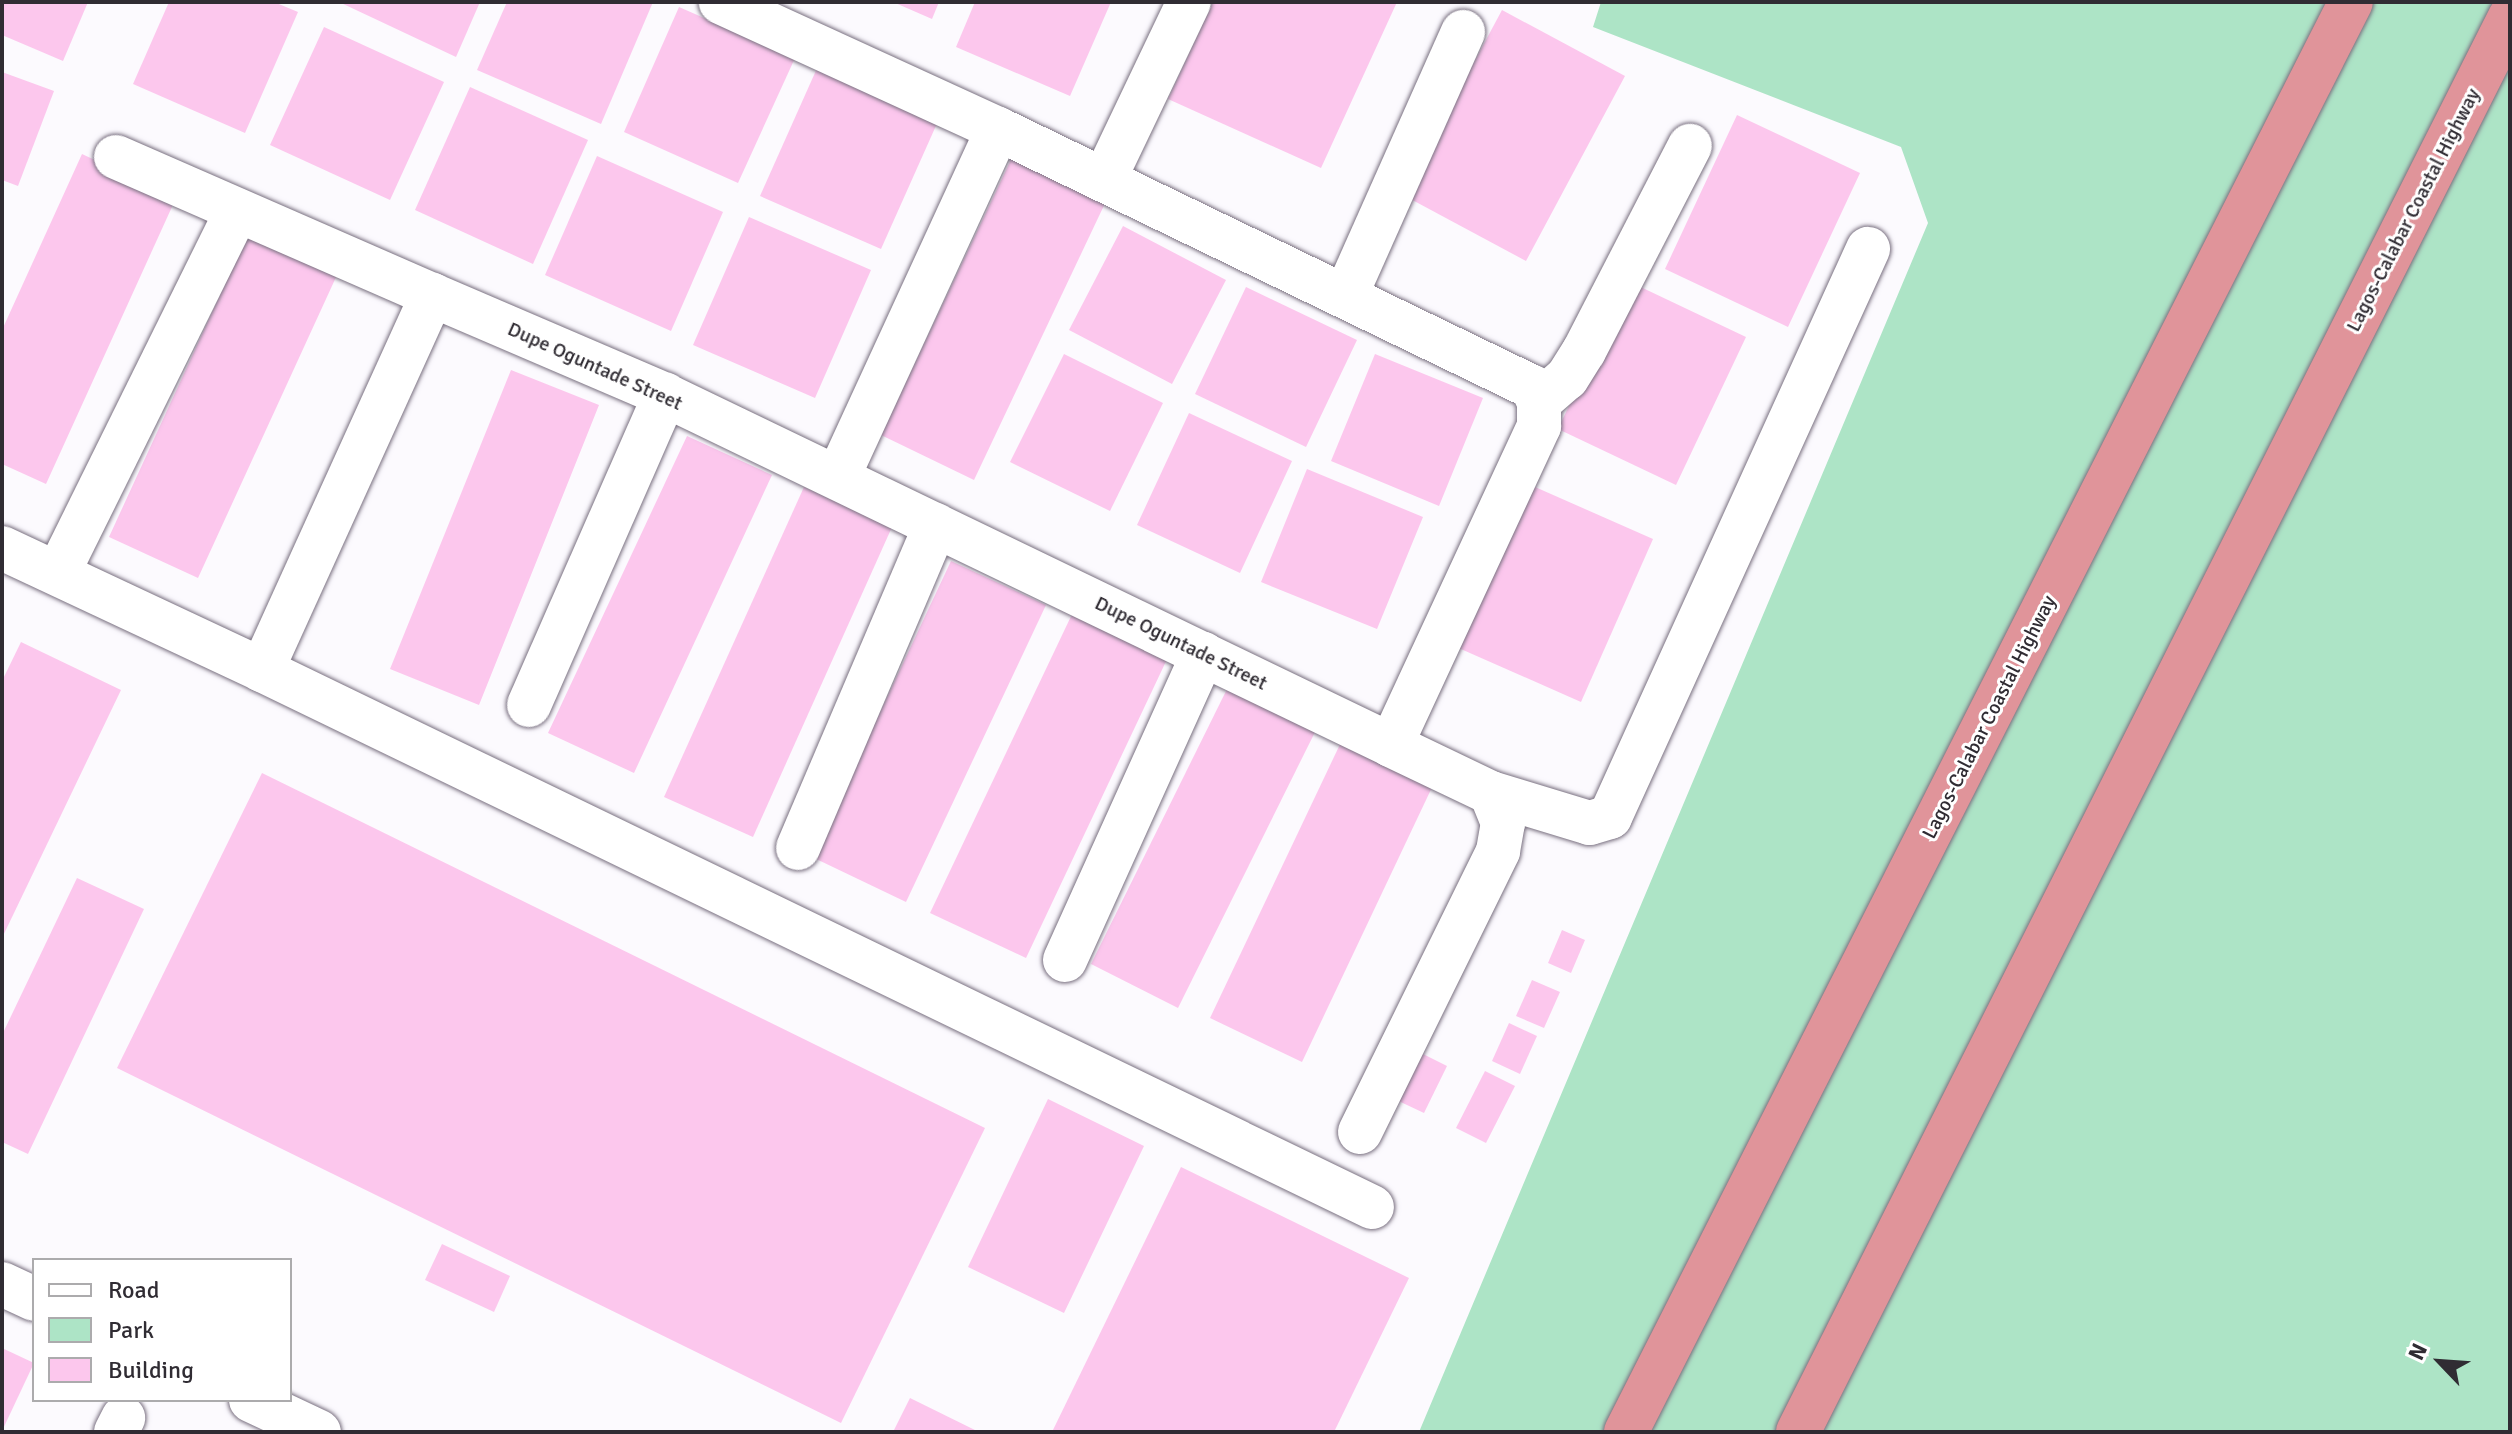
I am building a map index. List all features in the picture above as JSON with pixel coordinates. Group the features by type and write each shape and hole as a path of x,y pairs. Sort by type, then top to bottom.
{"highway":[{"name":"Lagos-Calabar Coastal Highway","path":"1626,1432 2351,2"},
{"name":"Lagos-Calabar Coastal Highway","path":"1798,1432 2510,17"}],"street":[{"path":"721,2 998,129 1517,376 1532,387 1539,402 1539,426 1391,745"},
{"path":"1104,180 1189,2"},
{"path":"1346,295 1463,32"},
{"path":"838,477 998,129"},
{"path":"1539,402 1567,378 1584,351 1690,146"},
{"name":"Dupe Oguntade Street","path":"116,157 665,395 1491,793 1590,823 1610,817 1868,249"},
{"path":"58,573 237,211"},
{"path":"262,670 432,295"},
{"path":"529,705 665,395"},
{"path":"798,848 936,525"},
{"path":"2,548 262,670 1372,1207"},
{"path":"1065,960 1203,654"},
{"path":"1360,1132 1498,851 1503,823 1491,793"},
{"path":"2,1284 32,1298"},
{"path":"255,1402 319,1432"}],"green space":[{"path":"1601,2 2510,2 2510,1432 1419,1432 1928,223 1901,147 1593,27"}],"building":[{"path":"2,2 88,2 63,61 2,35"},
{"path":"169,2 274,2 298,12 245,133 133,84"},
{"path":"339,2 480,2 456,57"},
{"path":"507,2 653,2 601,124 477,70"},
{"path":"893,2 939,2 932,19"},
{"path":"975,2 1111,2 1070,96 956,47"},
{"path":"1213,2 1397,2 1321,168 1168,99"},
{"path":"679,7 795,58 738,183 624,132"},
{"path":"1502,10 1625,76 1526,261 1403,195"},
{"path":"324,27 444,82 390,200 270,145"},
{"path":"818,66 939,119 881,249 760,196"},
{"path":"2,72 54,91 18,186 2,180"},
{"path":"470,87 588,140 533,264 415,210"},
{"path":"1737,115 1860,173 1788,327 1665,269"},
{"path":"1014,153 1108,197 974,480 881,435"},
{"path":"82,154 176,198 46,484 2,464 2,330"},
{"path":"597,156 723,212 671,331 545,275"},
{"path":"749,217 871,270 815,398 693,345"},
{"path":"1123,226 1226,280 1172,384 1069,330"},
{"path":"248,234 337,275 198,578 109,537"},
{"path":"1628,281 1746,337 1676,485 1558,429"},
{"path":"1246,287 1357,340 1306,447 1195,394"},
{"path":"1064,354 1163,403 1110,511 1010,462"},
{"path":"1375,354 1483,398 1439,506 1331,461"},
{"path":"511,370 599,405 479,705 390,669"},
{"path":"1189,413 1292,461 1240,573 1137,525"},
{"path":"687,436 772,475 634,773 548,733"},
{"path":"1307,469 1423,517 1377,629 1261,582"},
{"path":"1526,483 1653,539 1581,702 1454,646"},
{"path":"804,487 892,527 753,837 664,797"},
{"path":"951,561 1046,605 906,902 812,857"},
{"path":"1074,610 1169,655 1026,958 930,913"},
{"path":"21,642 121,690 2,938 2,681"},
{"path":"1229,685 1317,728 1178,1008 1091,964"},
{"path":"1343,738 1435,781 1302,1062 1210,1018"},
{"path":"262,773 985,1128 841,1423 117,1068"},
{"path":"77,878 144,909 28,1154 2,1142 2,1035"},
{"path":"1562,930 1585,940 1571,973 1548,963"},
{"path":"1532,980 1560,992 1544,1028 1516,1016"},
{"path":"1509,1023 1537,1036 1520,1074 1492,1061"},
{"path":"1413,1049 1447,1066 1424,1113 1390,1097"},
{"path":"1485,1071 1515,1086 1486,1143 1456,1128"},
{"path":"1048,1099 1144,1146 1064,1313 968,1267"},
{"path":"1181,1167 1409,1278 1334,1432 1052,1432"},
{"path":"442,1244 510,1276 494,1312 425,1280"},
{"path":"2,1348 32,1362 32,1367 2,1431"},
{"path":"910,1398 979,1432 893,1432"}]}
